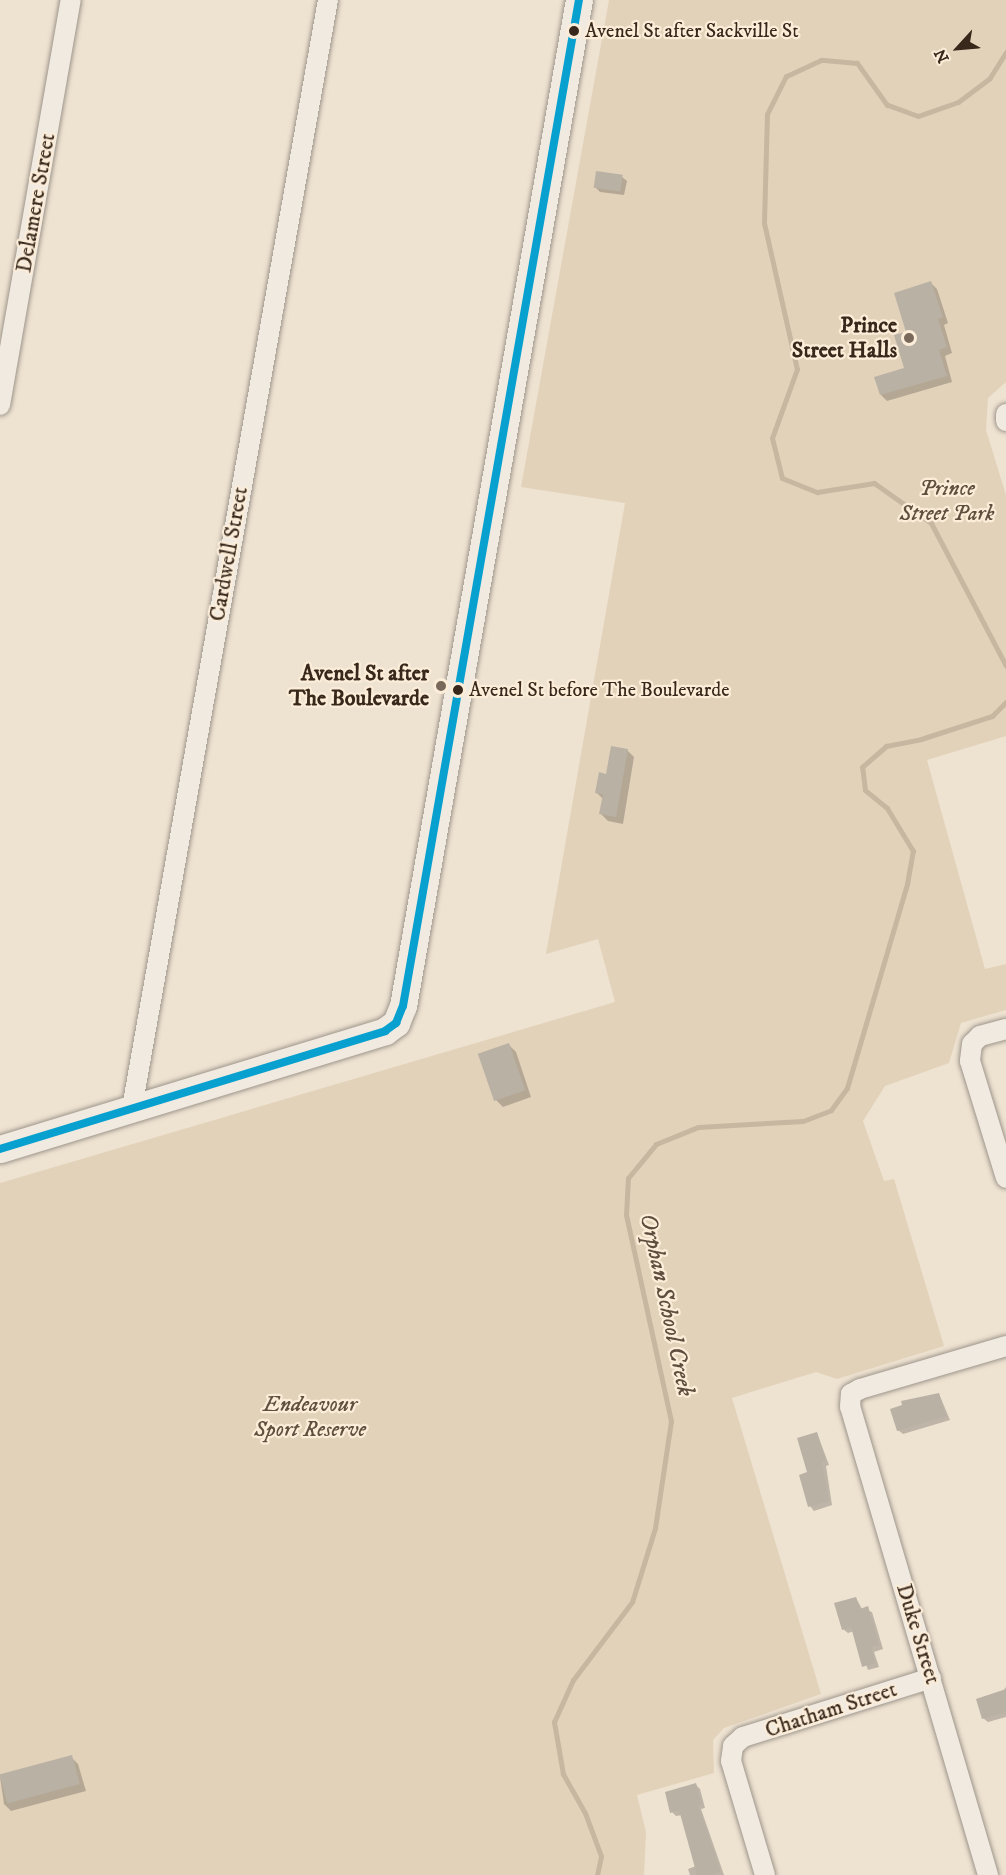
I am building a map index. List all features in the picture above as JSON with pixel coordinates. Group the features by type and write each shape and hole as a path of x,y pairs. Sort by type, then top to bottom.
{"street":[{"name":"Delamere Street","path":"0,405 71,0"},
{"name":"Cardwell Street","path":"132,1108 328,0"},
{"path":"0,1149 385,1031 396,1023 403,1006 579,0"},
{"path":"1006,414 1006,421"},
{"path":"1006,1029 980,1036 972,1044 970,1061 1006,1178"},
{"name":"Duke Street","path":"988,1875 850,1407 851,1394 1006,1346"},
{"name":"Chatham Street","path":"765,1875 731,1761 733,1746 743,1737 931,1678"}],"green space":[{"path":"609,0 1006,0 1006,382 988,398 986,430 1006,495 1006,736 927,760 985,969 1006,964 1006,1010 961,1023 949,1063 885,1086 863,1121 884,1181 894,1179 944,1346 837,1379 816,1372 732,1398 821,1694 724,1728 713,1740 714,1773 637,1795 646,1832 644,1875 0,1875 0,1183 615,1002 598,939 546,954 625,503 521,487"}],"building":[{"path":"596,171 623,175 620,192 594,188"},
{"path":"931,281 943,317 938,319 947,347 939,350 947,376 880,395 874,377 904,368 894,335 906,332 894,293"},
{"path":"611,746 628,749 616,817 599,814 603,794 595,793 599,772 606,774"},
{"path":"509,1043 525,1090 494,1101 478,1054"},
{"path":"939,1393 946,1416 897,1431 890,1409 902,1405 901,1401"},
{"path":"817,1432 826,1461 822,1462 829,1501 808,1507 799,1475 807,1472 797,1438"},
{"path":"856,1597 860,1609 868,1606 879,1645 871,1647 875,1663 862,1667 851,1627 842,1630 834,1603"},
{"path":"1006,1689 1006,1712 982,1719 976,1699"},
{"path":"72,1755 80,1784 7,1803 0,1774"},
{"path":"696,1783 702,1804 698,1805 721,1872 709,1875 697,1875 679,1810 670,1813 665,1792"}],"waterway":[{"name":"Orphan School Creek","path":"1006,52 990,78 958,102 918,116 887,105 857,63 821,60 786,76 767,114 764,223 797,369 772,438 782,478 817,492 874,483 931,523 1006,666"},
{"name":"Orphan School Creek","path":"597,1875 601,1856 585,1813 563,1774 554,1722 573,1680 632,1602 655,1528 671,1421 626,1215 628,1178 656,1144 698,1127 803,1121 831,1110 847,1088 907,884 913,851 887,808 865,790 862,767 886,746 921,739 992,716 1006,702"}],"transit line":[{"path":"0,1149 385,1031 396,1023 403,1006 579,0"}],"place":[{"name":"Avenel St after Sackville St","path":"574,31"},
{"name":"Prince Street Halls","path":"909,338"},
{"name":"Avenel St after The Boulevarde","path":"441,686"},
{"name":"Avenel St before The Boulevarde","path":"458,690"}],"park label":[{"name":"Prince Street Park","path":"947,500"},
{"name":"Endeavour Sport Reserve","path":"310,1416"}]}
